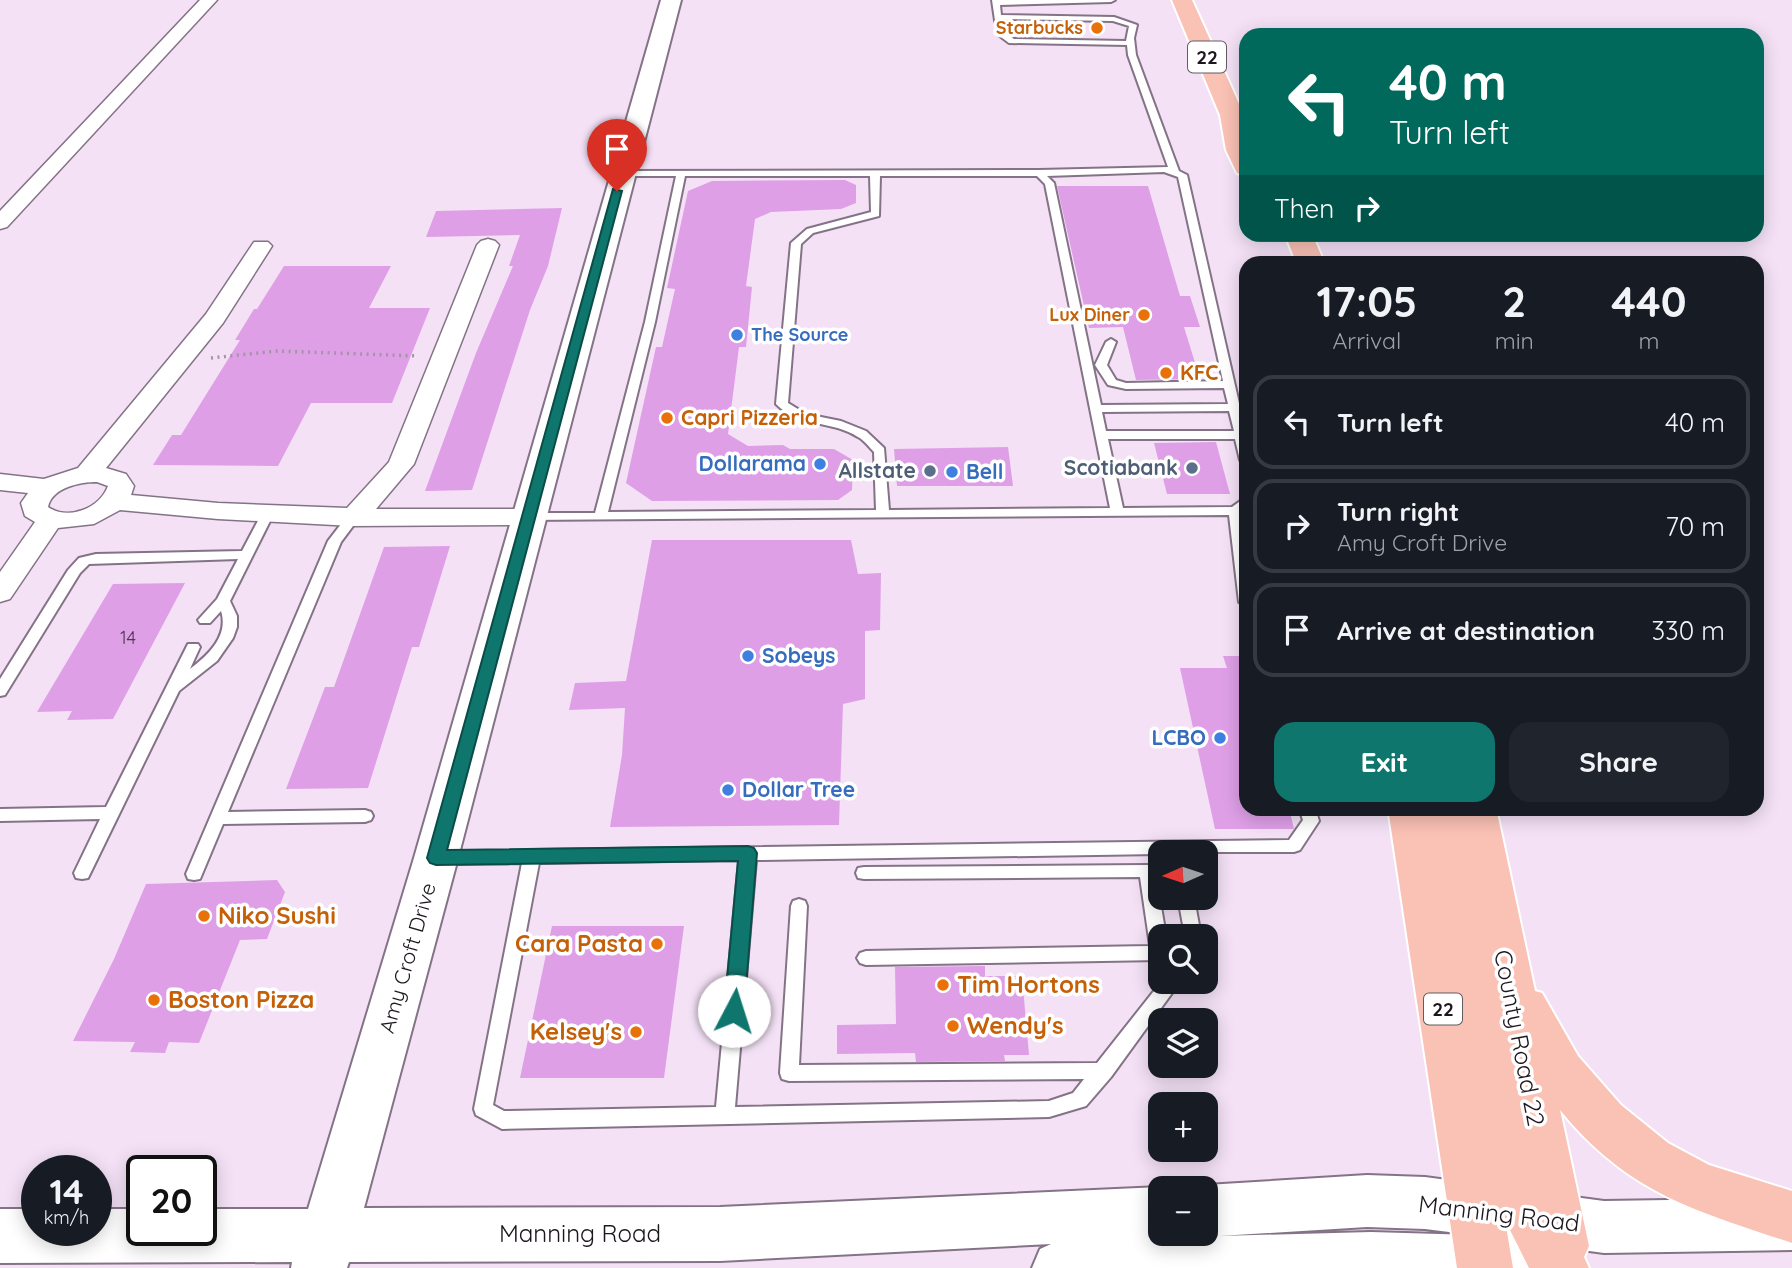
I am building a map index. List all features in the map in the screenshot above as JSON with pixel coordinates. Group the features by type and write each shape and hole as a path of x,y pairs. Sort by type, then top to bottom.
{"main road":[{"name":"22","path":"1182,0 1239,123 1239,152"},
{"name":"22","path":"1411,816 1475,1209 1528,1254"},
{"path":"1446,816 1528,1254"},
{"name":"County Road 22","path":"1476,816 1507,976 1528,1254"},
{"path":"1507,976 1560,1072 1611,1129 1649,1160 1696,1185 1792,1217"}],"street":[{"path":"0,223 209,0"},
{"name":"Amy Croft Drive","path":"324,1251 436,858 671,0"},
{"path":"353,518 401,464 488,245"},
{"path":"87,474 215,318 261,246"},
{"path":"87,474 100,474 117,480 120,494 115,501 85,517 50,520 35,510 34,503 48,487 66,478 87,474"},
{"path":"0,482 48,487"},
{"path":"115,501 197,512 353,518 528,516"},
{"path":"0,593 50,520"},
{"name":"Manning Road","path":"1218,1210 1367,1201 1424,1203 1475,1209"},
{"name":"Manning Road","path":"0,1236 324,1251 1148,1214"},
{"name":"Manning Road","path":"1060,1268 1528,1254 1604,1227 1792,1224"}],"lane":[{"path":"1111,0 996,2 1002,34 1012,41 1131,41"},
{"path":"998,17 1031,26 1114,19 1133,25 1132,55 1175,173"},
{"path":"1031,26 1041,37 1131,41"},
{"path":"622,173 1039,173 1165,169 1182,175 1239,430"},
{"path":"875,172 876,214 810,231 796,243 782,404 802,417 837,424 862,434 880,451 883,514"},
{"path":"1039,173 1049,183 1117,512"},
{"path":"601,516 650,322 681,174"},
{"path":"1111,342 1101,365 1112,383 1126,386 1229,384"},
{"path":"1096,409 1234,407"},
{"path":"1101,435 1239,435"},
{"path":"528,516 1235,511 1239,507"},
{"path":"1235,511 1239,544"},
{"path":"205,621 223,601 267,514"},
{"path":"194,874 335,541 353,518"},
{"path":"0,691 75,570 84,561 96,558 247,555"},
{"path":"173,688 216,653 228,632 230,616 223,601"},
{"path":"82,873 193,647"},
{"path":"0,815 112,813"},
{"path":"218,818 365,816"},
{"path":"1218,849 1294,846 1311,821 1309,816"},
{"path":"436,858 1148,850"},
{"path":"725,1115 748,853"},
{"path":"532,856 483,1109 502,1120 1049,1109 1079,1100 1162,994"},
{"path":"864,873 1147,871 1160,953 866,958"},
{"path":"799,906 789,1073 1104,1071"}],"path":[{"path":"181,358 220,358 277,351 444,357"}],"building":[{"path":"845,180 856,185 856,203 841,209 771,212 755,219 746,286 752,287 746,347 739,347 728,434 748,446 783,445 790,449 834,449 853,460 852,490 838,500 652,501 626,483 656,347 662,347 675,289 667,288 688,191 712,181"},
{"path":"1057,186 1148,186 1180,296 1190,296 1200,327 1184,327 1200,379 1136,380 1123,327 1089,328"},
{"path":"562,208 548,266 530,310 472,490 425,491 476,353 513,266 509,266 520,235 426,237 436,211"},
{"path":"284,266 391,266 369,308 430,308 392,403 311,403 278,466 153,465 172,435 181,435 240,340 235,340"},
{"name":"Scotiabank","path":"1216,442 1230,494 1167,494 1154,443"},
{"path":"1008,447 1013,486 897,486 894,449"},
{"name":"Sobeys","path":"652,540 851,540 858,574 881,573 880,630 865,631 865,699 843,704 839,825 610,827 622,755 625,708 569,710 575,683 626,681"},
{"path":"450,546 419,647 412,647 368,788 286,789 325,687 334,687 384,547"},
{"path":"185,583 113,719 67,720 72,711 37,712 113,584"},
{"name":"LCBO","path":"1223,656 1239,656 1239,816 1291,816 1294,829 1215,829 1180,668 1227,668"},
{"path":"277,880 285,892 267,939 240,940 199,1043 169,1042 165,1053 130,1052 135,1042 73,1041 114,959 146,884"},
{"path":"552,926 684,926 664,1078 520,1078"},
{"path":"985,966 985,976 1022,976 1029,1055 1004,1055 1005,1061 916,1062 915,1053 837,1054 837,1025 896,1024 895,967"}],"place":[{"name":"Starbucks","path":"1097,28"},
{"name":"Lux Diner","path":"1144,315"},
{"name":"The Source","path":"737,335"},
{"name":"KFC","path":"1166,373"},
{"name":"Capri Pizzeria","path":"667,418"},
{"name":"Dollarama","path":"820,464"},
{"name":"Scotiabank","path":"1192,468"},
{"name":"Allstate","path":"930,471"},
{"name":"Bell","path":"952,472"},
{"name":"Sobeys","path":"748,656"},
{"name":"LCBO","path":"1220,738"},
{"name":"Dollar Tree","path":"728,790"},
{"name":"Niko Sushi","path":"204,916"},
{"name":"Cara Pasta","path":"657,944"},
{"name":"Tim Hortons","path":"943,985"},
{"name":"Boston Pizza","path":"154,1000"},
{"name":"Wendy's","path":"953,1026"},
{"name":"Kelsey's","path":"636,1032"}],"route":[{"path":"617,191 436,858 748,853 734,1011"}]}
